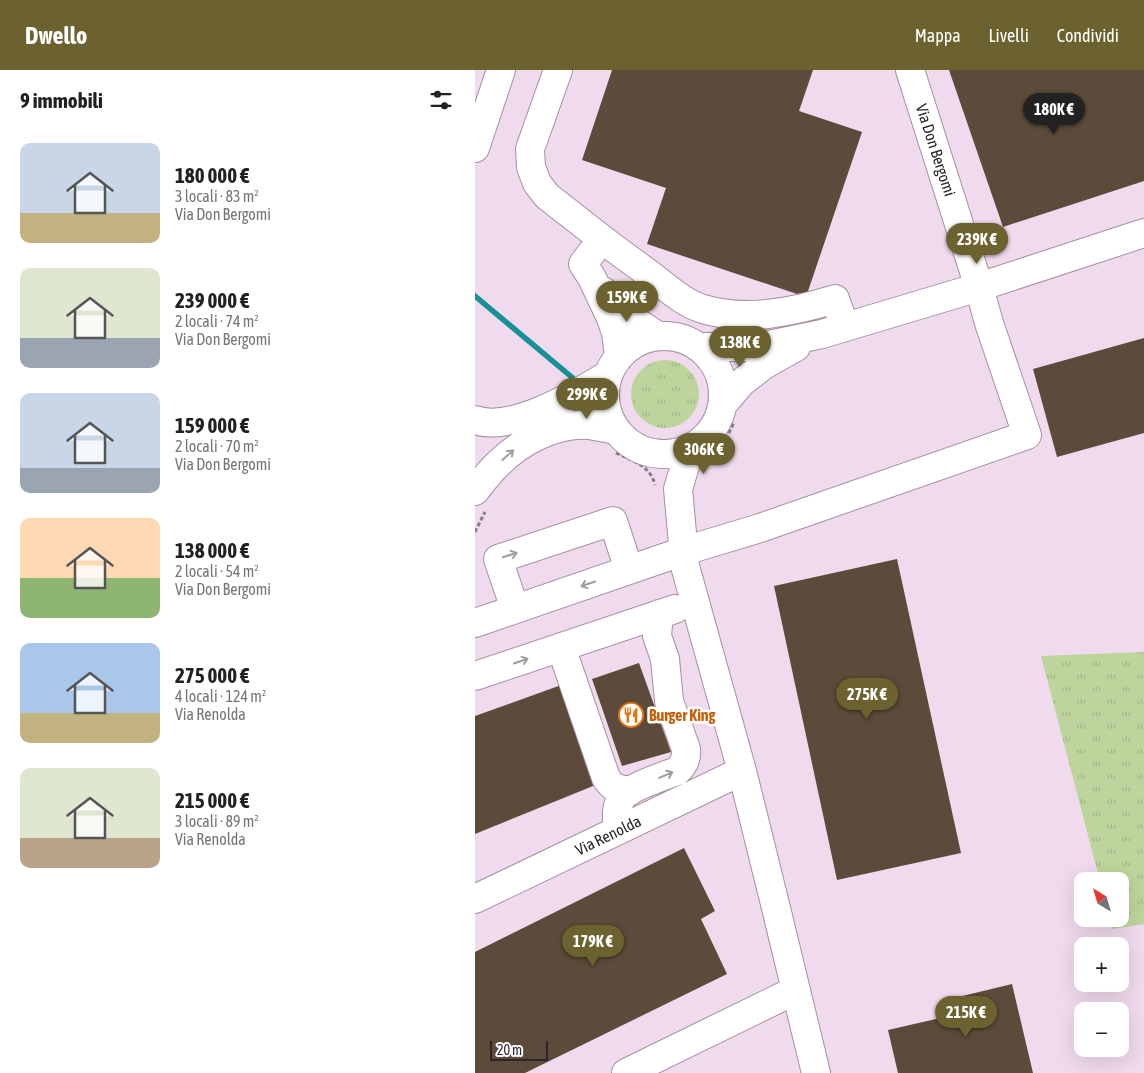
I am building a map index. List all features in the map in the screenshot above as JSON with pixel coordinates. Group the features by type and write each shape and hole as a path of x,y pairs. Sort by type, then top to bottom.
{"street":[{"path":"475,148 501,70"},
{"path":"558,70 530,149 531,167 537,183 547,196 681,298 701,308 730,314 767,314 811,306 835,299 834,330"},
{"name":"Via Don Bergomi","path":"684,551 768,525 1027,435 989,323 911,70"},
{"path":"700,347 769,345 834,330 979,287 1144,233"},
{"path":"602,239 583,264 592,278 616,333 613,365 605,394 612,440"},
{"path":"592,278 620,309 658,336"},
{"path":"678,489 687,459 704,449 707,437 715,427 720,415 731,409 742,382 764,365 788,351 834,330"},
{"path":"475,420 494,423 520,418 544,409 575,394 613,365 630,346 643,339 658,336 673,336 687,340 700,347 714,362 731,409"},
{"path":"481,500 497,464 514,450 539,434 565,426 588,425 612,440 625,440 660,459 667,468 678,489 685,566 742,770 816,1073"},
{"path":"649,453 674,454 685,450 704,449"},
{"path":"515,609 498,559 613,521 629,570"},
{"path":"475,623 684,551"},
{"path":"475,676 695,602"},
{"path":"618,830 617,811 621,798 630,790 677,770 687,757 669,701 665,659 657,636 659,614"},
{"path":"561,647 606,778 610,785 617,789 630,790"},
{"name":"Via Renolda","path":"475,899 742,770"},
{"path":"626,1073 796,990"}],"path":[{"path":"704,449 725,442 731,409"},
{"path":"612,440 644,466 653,478 656,490 678,489"},
{"path":"475,532 481,500"}],"green space":[{"path":"665,360 678,363 689,370 696,381 699,394 696,407 689,418 678,425 665,428 652,425 641,418 634,407 631,394 634,381 641,370 652,363"},
{"path":"1144,652 1144,924 1129,926 1129,872 1098,872 1041,656"}],"building":[{"path":"612,70 813,70 799,111 862,132 806,297 647,244 666,188 582,160"},
{"path":"949,70 1144,70 1144,181 1003,227"},
{"path":"1144,338 1144,433 1057,457 1033,369"},
{"path":"897,559 961,853 837,880 774,586"},
{"name":"Burger King","path":"639,663 671,752 622,766 592,679"},
{"path":"564,684 598,784 475,834 475,716"},
{"path":"684,848 715,911 701,919 727,974 525,1073 475,1073 475,952"},
{"path":"1012,984 1033,1073 898,1073 888,1030 949,1016 946,1000"}],"waterway":[{"path":"475,296 574,379"}],"place":[{"name":"Burger King","path":"631,715"}]}
